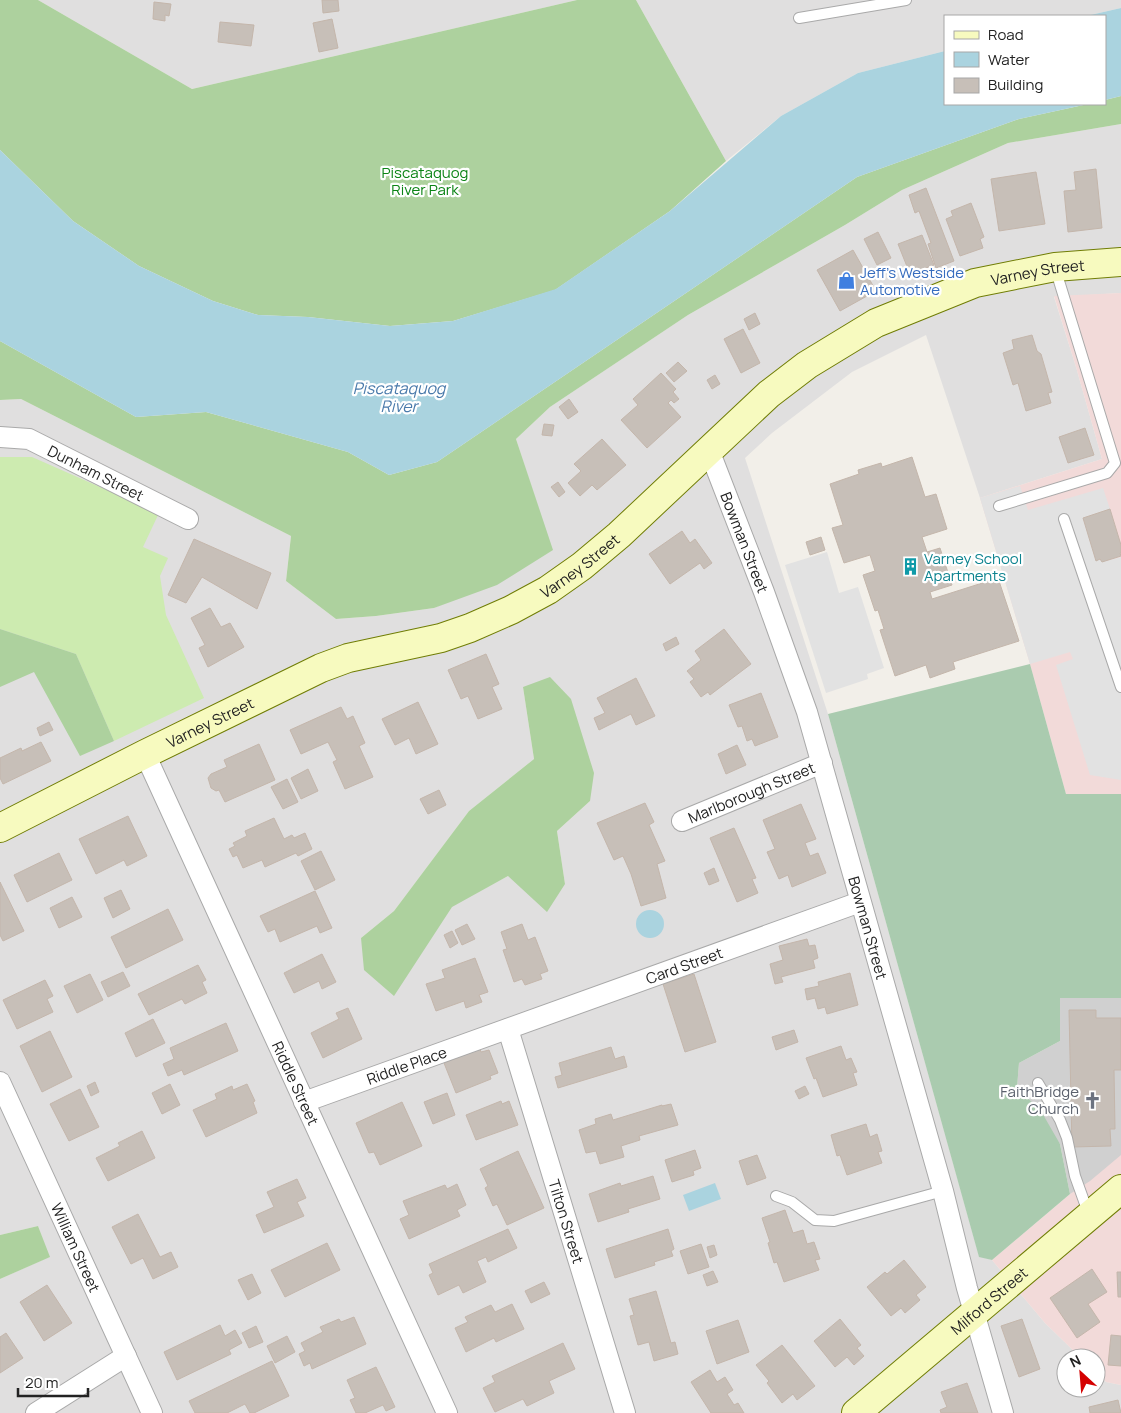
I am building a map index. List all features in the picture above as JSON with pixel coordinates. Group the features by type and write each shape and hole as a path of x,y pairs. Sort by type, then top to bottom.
{"main road":[{"name":"Varney Street","path":"0,828 145,754 322,668 348,658 441,638 470,628 548,590 582,566 619,535 769,394 808,365 876,323 975,283 1055,267 1121,262"},
{"name":"Milford Street","path":"856,1413 1121,1189"}],"street":[{"name":"Dunham Street","path":"0,437 29,439 188,519"},
{"name":"Bowman Street","path":"709,450 769,606 807,712 944,1190 975,1314 1003,1413"},
{"name":"Riddle Street","path":"145,754 447,1413"},
{"name":"Marlborough Street","path":"682,821 822,763"},
{"name":"Card Street","path":"508,1029 860,902"},
{"name":"Riddle Place","path":"304,1102 508,1029"},
{"name":"Tilton Street","path":"508,1029 625,1413"},
{"name":"William Street","path":"0,1082 152,1413"},
{"path":"36,1413 126,1356"}],"lane":[{"path":"799,18 906,0"},
{"path":"999,506 1107,473 1116,463 1055,267"},
{"path":"1064,519 1118,672 1121,687"},
{"path":"1038,1083 1064,1129 1075,1176 1089,1216"},
{"path":"776,1196 792,1202 815,1220 834,1221 944,1190"}],"shaded area":[{"path":"38,0 577,0 192,89"},
{"path":"636,0 1121,0 1121,8 1090,15 944,15 944,51 858,73 781,116 726,161"},
{"path":"1121,124 1121,293 1054,297 1102,459 980,498 926,335 852,372 772,433 745,458 828,714 979,1256 992,1260 1045,1323 1071,1348 1056,1348 1056,1398 1106,1398 1106,1382 1121,1385 1121,1413 0,1413 0,1279 49,1257 38,1226 0,1235 0,400 21,399 291,536 286,581 336,619 434,608 552,550 516,439 550,407 688,315 902,190 1008,143","holes":["523,687 590,801 557,831 565,884 508,876 452,906 361,938 394,911 469,811 534,759"]},
{"path":"1121,293 1121,794 1066,794 1030,664 980,498 1102,459 1054,296"},
{"path":"1020,486 1028,510 1103,488 1110,509 1083,518 1096,561 1100,559 1102,562 1121,557 1121,780 1090,775 1056,665 1073,659 1070,652 1030,664 980,498"},
{"path":"827,552 839,593 858,587 884,668 867,674 868,679 826,693 785,565"},
{"path":"1059,998 1121,998 1121,1155 1090,1181 1070,1194 1060,1144 1017,1088 1019,1063 1060,1041"},
{"path":"1121,1151 1121,1385 1106,1382 1106,1348 1071,1348 1045,1323 992,1260"}],"green space":[{"name":"Piscataquog River Park","path":"0,0 38,0 192,89 577,0 636,0 726,161 670,211 555,290 453,321 390,326 308,317 258,315 213,301 139,266 73,221 0,150"},
{"path":"1121,96 1121,124 1008,143 902,190 688,315 550,407 516,439 553,550 497,585 434,608 336,619 286,581 291,536 21,399 0,400 0,341 136,417 206,412 348,452 389,475 437,462 857,177 1019,119 1083,105 1106,105 1106,100"},
{"path":"0,457 32,457 159,513 143,547 168,558 160,576 166,615 204,698 114,741 76,654 0,629"},
{"path":"0,629 76,654 114,741 80,756 34,672 0,687"},
{"path":"1030,664 1066,794 1121,794 1121,998 1060,998 1060,1041 1019,1063 1017,1088 1041,1111 1060,1144 1070,1194 992,1260 979,1257 828,714"},
{"path":"550,677 571,699 594,773 590,801 557,831 565,884 547,912 508,876 452,907 394,996 364,970 361,938 394,911 469,811 534,759 523,687"},
{"path":"38,1226 50,1257 0,1279 0,1235"}],"water":[{"path":"1121,8 1121,96 1106,100 1106,15 1090,15"},
{"name":"Piscataquog River","path":"944,51 944,105 1083,105 1019,119 857,177 437,462 389,475 348,452 206,412 136,417 0,341 0,150 73,221 139,266 213,301 258,315 308,317 390,326 453,321 556,289 670,211 781,116 858,73"},
{"path":"650,910 660,914 664,924 660,934 650,938 640,934 636,924 640,914"},
{"path":"715,1183 721,1199 689,1211 683,1195"}],"building":[{"path":"322,0 338,0 339,11 323,13"},
{"path":"154,2 171,4 169,16 165,15 165,21 153,19"},
{"path":"332,19 338,48 319,52 313,23"},
{"path":"220,22 254,25 251,46 218,42"},
{"path":"1096,169 1102,228 1068,232 1064,191 1076,190 1074,172"},
{"path":"1036,172 1045,224 999,231 991,179"},
{"path":"926,188 954,261 936,268 928,244 931,243 919,211 915,213 909,195"},
{"path":"971,203 984,237 980,239 983,248 960,256 946,219 953,216 951,211"},
{"path":"878,232 891,258 877,265 864,239"},
{"path":"922,235 934,265 910,274 898,244"},
{"name":"Jeff's Westside Automotive","path":"853,250 876,291 840,311 817,270"},
{"path":"755,313 760,324 749,330 744,319"},
{"path":"743,329 760,363 741,373 724,339"},
{"path":"1032,335 1037,351 1041,354 1052,392 1048,393 1051,403 1026,411 1018,383 1013,385 1003,353 1014,349 1012,340"},
{"path":"678,362 687,371 674,382 666,373"},
{"path":"661,373 676,389 673,392 679,399 674,403 671,400 668,403 681,417 647,448 621,420 638,405 633,399"},
{"path":"715,375 720,384 712,389 707,380"},
{"path":"569,399 578,412 568,419 559,407"},
{"path":"544,424 554,425 552,436 542,435"},
{"path":"1085,428 1094,455 1068,463 1059,437"},
{"path":"602,439 626,465 597,490 592,485 580,496 568,483 581,471 574,464"},
{"name":"Varney School Apartments","path":"912,457 925,497 936,494 947,529 922,537 927,552 940,548 952,585 930,592 932,599 998,578 1019,641 953,662 955,669 930,678 926,665 895,676 880,630 884,629 878,610 875,611 863,575 875,571 870,555 844,563 832,528 843,525 830,484 859,474 858,470 881,463 882,467"},
{"path":"558,482 565,492 559,497 551,487"},
{"path":"1110,509 1121,545 1121,556 1102,562 1100,559 1096,561 1083,518"},
{"path":"682,531 690,543 695,539 712,563 704,569 700,563 670,584 649,554"},
{"path":"821,537 825,550 810,555 806,542"},
{"path":"194,539 271,573 257,609 202,577 186,603 168,595"},
{"path":"210,608 221,627 230,623 244,647 208,667 199,648 205,645 191,618"},
{"path":"724,629 751,664 710,695 708,692 701,697 690,682 694,679 687,671 701,660 695,651"},
{"path":"676,637 679,644 666,651 663,644"},
{"path":"486,654 499,684 492,687 502,709 478,719 468,696 461,699 448,670"},
{"path":"636,678 655,716 636,725 631,714 599,730 594,718 605,713 597,698"},
{"path":"761,693 778,737 755,746 752,739 747,741 742,726 738,727 729,705"},
{"path":"418,702 438,744 416,754 409,738 395,745 382,719"},
{"path":"341,707 347,719 353,716 365,743 359,746 373,777 345,789 333,762 337,760 328,742 301,754 290,730"},
{"path":"49,722 53,730 40,736 37,728"},
{"path":"41,742 51,761 3,784 0,778 0,758 21,748 22,751"},
{"path":"259,744 275,780 225,802 219,790 216,791 211,788 208,778 211,774 227,767 224,760"},
{"path":"737,745 746,765 726,774 718,754"},
{"path":"308,769 318,791 301,799 291,778"},
{"path":"287,779 298,802 283,809 271,787"},
{"path":"439,790 446,805 428,814 420,799"},
{"path":"645,803 654,822 649,825 665,861 657,864 666,898 641,906 623,856 614,860 597,823"},
{"path":"801,804 816,839 805,843 810,856 818,853 826,873 792,887 788,875 779,879 767,852 775,849 763,820"},
{"path":"128,816 147,856 127,866 124,860 96,874 79,839"},
{"path":"274,818 284,839 292,835 294,838 305,833 312,849 298,856 296,853 265,867 262,860 243,868 237,855 233,857 229,849 235,846 233,843 247,836 245,831"},
{"path":"734,828 756,878 752,879 758,893 737,902 710,838"},
{"path":"321,851 335,880 315,890 301,861"},
{"path":"59,853 72,880 27,902 14,875"},
{"path":"714,868 719,881 709,885 704,873"},
{"path":"0,882 24,931 3,941 0,935"},
{"path":"121,890 130,909 113,918 104,898"},
{"path":"315,891 332,928 320,933 317,926 280,942 275,929 268,932 260,916"},
{"path":"72,897 82,917 59,928 50,908"},
{"path":"168,909 183,940 126,968 111,937"},
{"path":"467,924 475,939 462,945 455,930"},
{"path":"522,924 528,940 535,937 548,971 540,974 542,979 525,985 522,979 514,982 503,950 507,949 501,932"},
{"path":"452,931 458,943 450,948 444,935"},
{"path":"807,939 809,946 815,945 818,958 813,960 815,968 781,977 783,982 775,984 770,964 783,960 779,946"},
{"path":"322,954 336,982 322,989 319,981 294,993 284,973"},
{"path":"475,958 488,992 479,995 482,1002 466,1008 464,1001 436,1011 426,984 445,978 442,970"},
{"path":"198,965 206,980 202,982 207,993 185,1004 182,999 149,1015 138,994"},
{"path":"123,972 130,986 108,997 101,982"},
{"path":"850,973 858,1005 827,1014 825,1007 818,1009 815,998 807,1000 805,989 819,986 818,982"},
{"path":"90,974 103,1000 77,1013 64,986"},
{"path":"694,974 716,1042 685,1052 663,984"},
{"path":"45,980 53,996 47,999 53,1012 17,1029 3,1000"},
{"path":"348,1008 362,1039 323,1058 311,1033 339,1019 336,1013"},
{"name":"FaithBridge Church","path":"1069,1010 1096,1010 1096,1018 1121,1018 1121,1070 1114,1070 1115,1129 1110,1129 1111,1146 1072,1147"},
{"path":"153,1019 165,1043 136,1057 125,1033"},
{"path":"226,1023 238,1051 184,1075 182,1070 168,1076 163,1064 174,1059 170,1048"},
{"path":"794,1030 798,1042 776,1050 772,1037"},
{"path":"50,1031 72,1077 42,1092 20,1046"},
{"path":"841,1046 846,1060 851,1058 857,1072 853,1073 857,1085 823,1097 806,1058"},
{"path":"611,1047 615,1059 624,1056 627,1067 558,1088 555,1077 562,1075 559,1063"},
{"path":"480,1049 481,1052 489,1050 498,1073 490,1076 491,1079 456,1093 444,1063"},
{"path":"95,1082 99,1092 91,1096 87,1086"},
{"path":"170,1084 180,1105 162,1114 152,1093"},
{"path":"247,1084 255,1101 253,1102 257,1113 206,1137 193,1110 217,1099 215,1094 232,1086 233,1090"},
{"path":"805,1086 809,1094 799,1099 795,1091"},
{"path":"80,1089 99,1127 69,1141 50,1104"},
{"path":"447,1093 455,1115 433,1124 424,1102"},
{"path":"501,1101 502,1104 509,1101 518,1125 476,1140 466,1115"},
{"path":"402,1102 422,1146 380,1165 374,1152 369,1153 356,1123"},
{"path":"671,1104 678,1125 639,1136 640,1140 621,1146 624,1157 600,1164 596,1151 586,1153 579,1130 596,1124 595,1119 611,1114 613,1120"},
{"path":"866,1124 870,1137 877,1134 882,1151 878,1152 882,1163 847,1175 840,1155 837,1156 831,1135"},
{"path":"142,1131 155,1158 108,1181 96,1158 120,1146 118,1143"},
{"path":"695,1150 701,1168 693,1171 694,1175 672,1182 665,1160"},
{"path":"518,1151 544,1208 507,1225 497,1204 493,1206 485,1188 488,1186 480,1169"},
{"path":"757,1155 766,1178 747,1185 739,1161"},
{"path":"653,1176 660,1199 628,1209 629,1212 598,1222 589,1194 620,1183 621,1186"},
{"path":"297,1179 306,1198 297,1202 304,1216 264,1233 256,1215 274,1207 267,1192"},
{"path":"457,1184 466,1205 457,1210 460,1216 409,1239 400,1219 409,1215 403,1201 445,1185 447,1189"},
{"path":"785,1210 793,1233 803,1230 807,1244 814,1242 820,1259 815,1260 819,1270 784,1282 777,1262 774,1263 768,1243 770,1242 762,1218"},
{"path":"138,1214 160,1257 171,1252 178,1267 153,1279 143,1258 131,1264 112,1227"},
{"path":"508,1229 517,1248 488,1262 486,1257 477,1261 486,1282 463,1293 459,1285 438,1295 429,1275 433,1273 429,1264"},
{"path":"668,1229 674,1249 671,1251 673,1256 654,1262 655,1265 615,1278 606,1249"},
{"path":"327,1243 340,1270 285,1297 271,1270"},
{"path":"701,1244 709,1267 688,1274 680,1251"},
{"path":"714,1245 717,1255 710,1258 707,1247"},
{"path":"904,1260 926,1287 916,1295 920,1300 905,1313 901,1308 891,1316 867,1287 885,1272 887,1274"},
{"path":"1092,1269 1107,1292 1088,1304 1100,1322 1077,1338 1050,1298"},
{"path":"713,1271 718,1282 707,1286 703,1275"},
{"path":"1117,1272 1121,1272 1121,1297 1118,1297"},
{"path":"252,1274 261,1293 248,1300 238,1280"},
{"path":"544,1282 550,1294 531,1303 525,1291"},
{"path":"47,1285 72,1323 44,1341 20,1302"},
{"path":"656,1291 671,1343 675,1342 678,1354 654,1361 649,1342 638,1345 630,1316 634,1315 629,1299"},
{"path":"512,1304 524,1329 496,1342 494,1338 466,1352 455,1328 468,1322 465,1317 491,1305 495,1312"},
{"path":"354,1317 366,1344 312,1369 310,1363 304,1366 299,1354 305,1351 301,1343 323,1332 320,1327 339,1319 341,1322"},
{"path":"840,1319 861,1345 857,1348 864,1356 854,1365 847,1357 835,1367 814,1341"},
{"path":"1022,1319 1040,1369 1019,1377 1001,1326"},
{"path":"738,1320 749,1352 717,1364 706,1331"},
{"path":"220,1325 225,1336 235,1330 242,1343 229,1350 231,1354 177,1380 164,1352"},
{"path":"256,1326 263,1342 249,1348 242,1333"},
{"path":"6,1333 23,1358 0,1373 0,1337"},
{"path":"1111,1335 1121,1336 1121,1366 1108,1365"},
{"path":"287,1336 295,1352 275,1363 267,1346"},
{"path":"563,1343 575,1369 549,1381 554,1393 527,1406 523,1399 495,1412 483,1388 495,1382 492,1376"},
{"path":"782,1345 815,1386 797,1400 793,1394 782,1403 767,1383 769,1381 756,1365"},
{"path":"272,1361 289,1396 254,1413 250,1413 245,1404 227,1413 195,1413 189,1401"},
{"path":"376,1367 395,1407 386,1411 383,1405 365,1413 356,1413 350,1400 355,1398 347,1380"},
{"path":"710,1370 717,1382 725,1377 733,1390 727,1394 734,1405 738,1403 744,1413 711,1413 691,1382"},
{"path":"967,1383 978,1413 941,1413 940,1410 947,1407 941,1392"},
{"path":"1118,1400 1121,1413 1090,1413 1089,1407"}],"place":[{"name":"Jeff's Westside Automotive","path":"846,281"},
{"name":"Varney School Apartments","path":"910,567"},
{"name":"FaithBridge Church","path":"1093,1100"}]}
